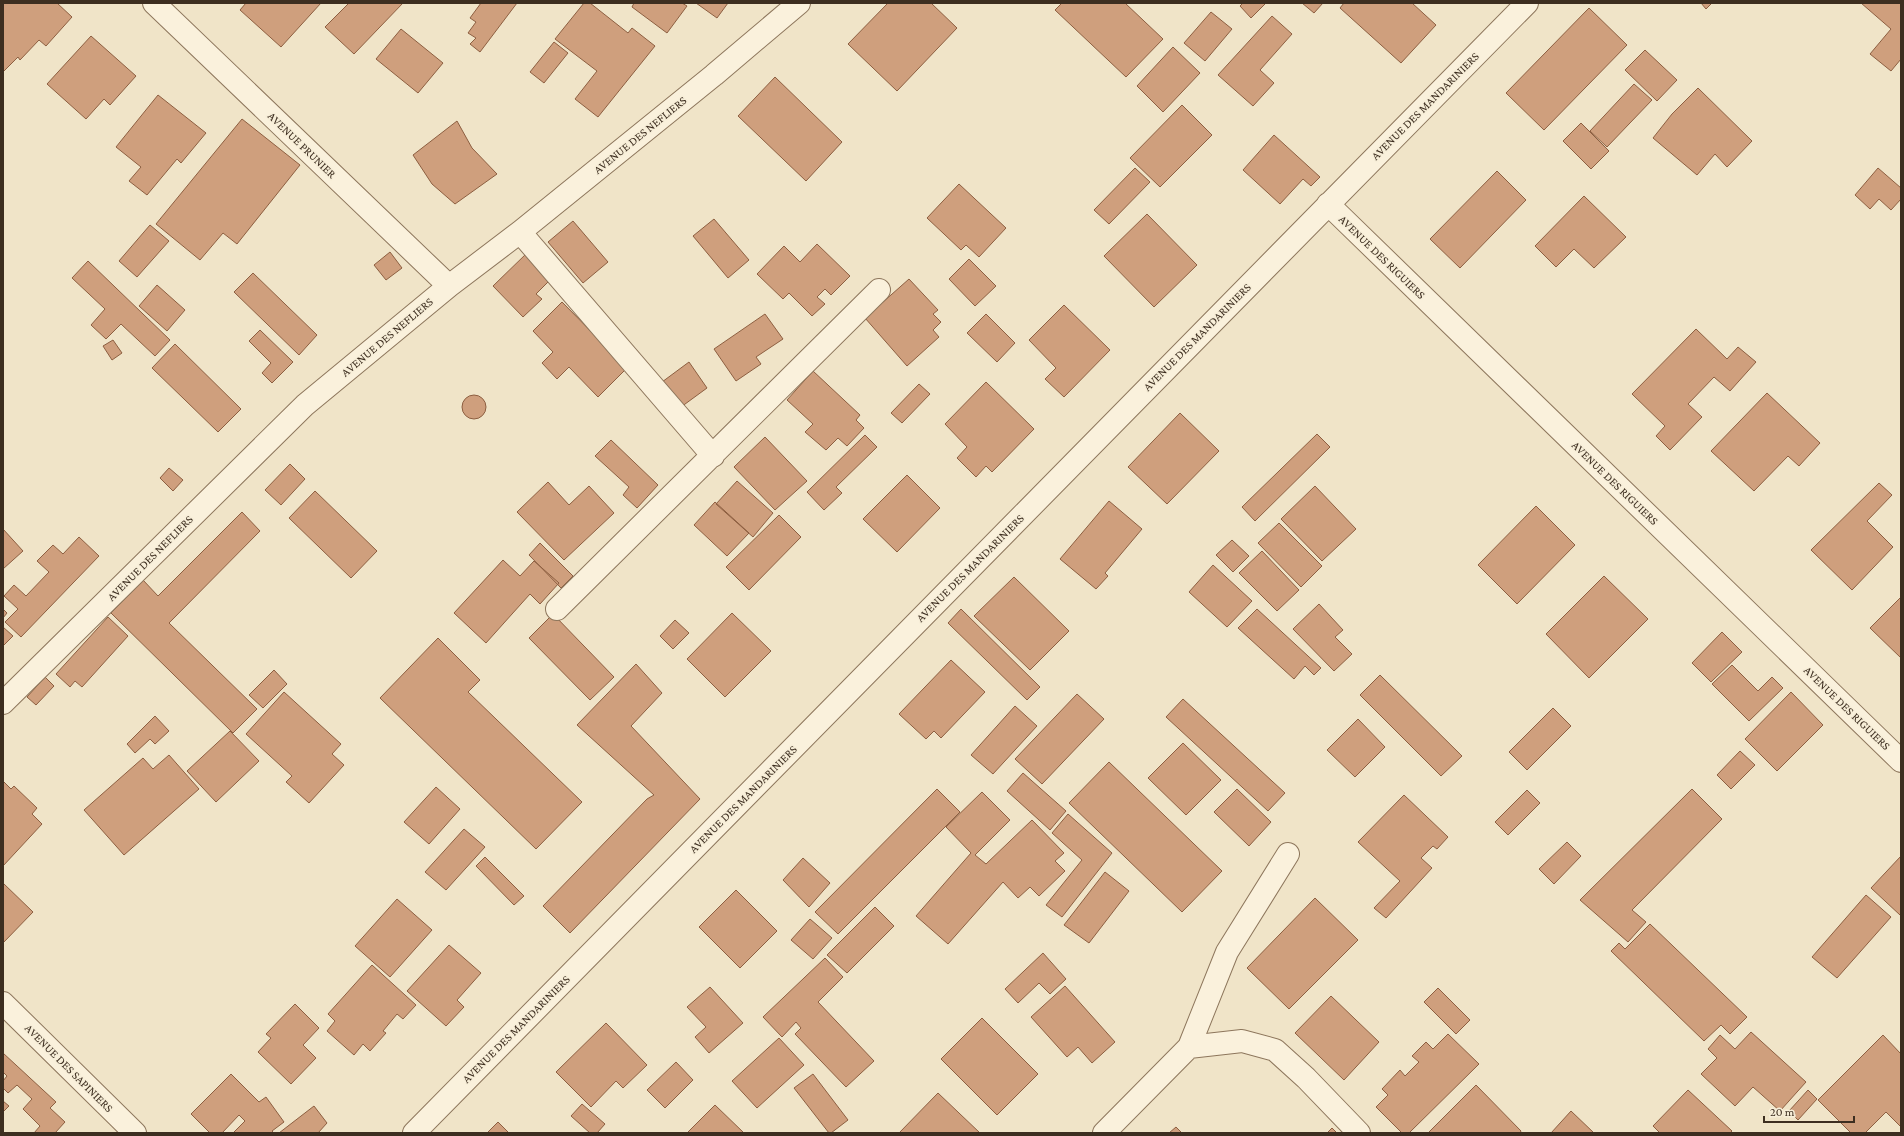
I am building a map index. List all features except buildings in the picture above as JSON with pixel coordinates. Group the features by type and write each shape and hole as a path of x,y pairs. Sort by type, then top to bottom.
{"street":[{"name":"AVENUE PRUNIER","path":"154,3 449,286"},
{"name":"AVENUE DES NEFLIERS","path":"3,703 305,405 449,286 520,232 714,75 799,3"},
{"name":"AVENUE DES MANDARINIERS","path":"414,1133 1527,3"},
{"name":"AVENUE DES RIGUIERS","path":"1328,204 1901,761"},
{"path":"520,232 713,456"},
{"path":"557,609 880,290"},
{"path":"1104,1133 1189,1047 1227,952 1288,854"},
{"name":"AVENUE DES SAPINIERS","path":"3,1003 135,1133"},
{"path":"1189,1047 1242,1041 1275,1050 1306,1078 1359,1133"}]}
